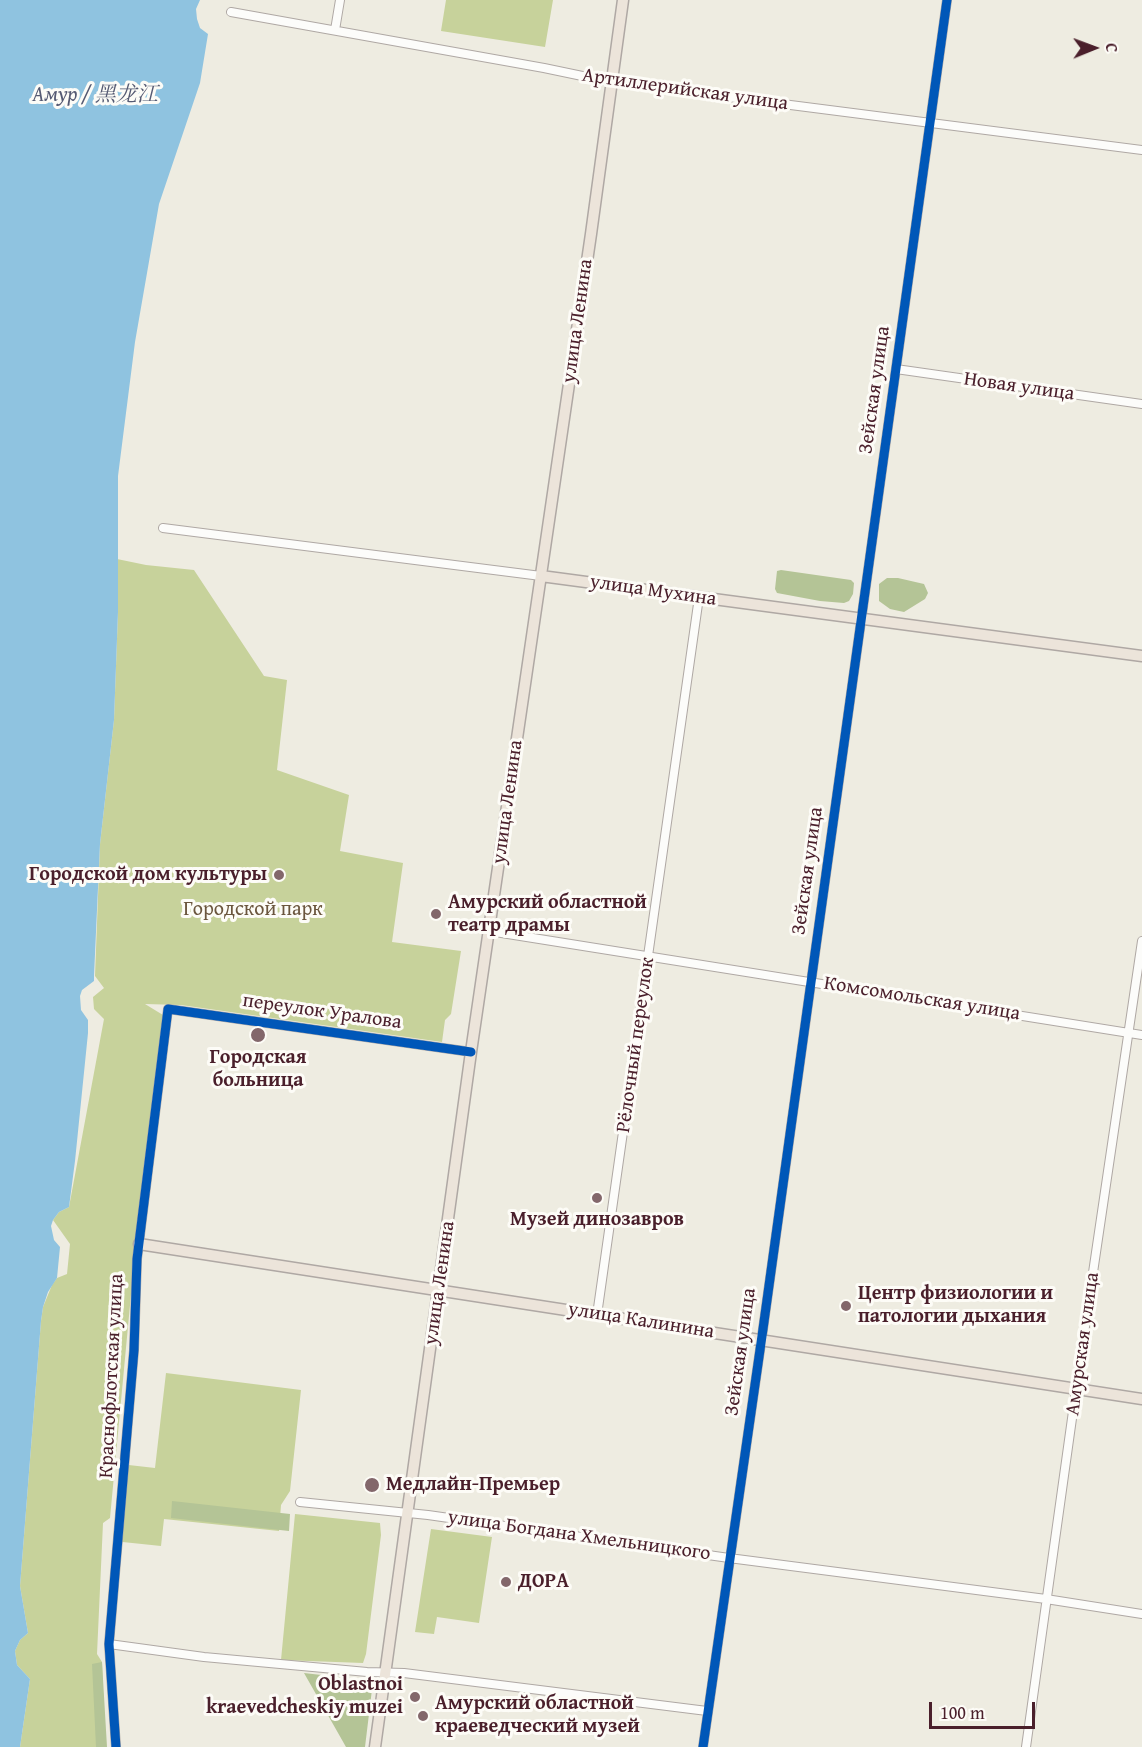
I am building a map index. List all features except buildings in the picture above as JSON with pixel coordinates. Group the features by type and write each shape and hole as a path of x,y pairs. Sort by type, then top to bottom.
{"main road":[{"name":"улица Ленина","path":"375,1747 471,1052 623,0"},
{"name":"улица Мухина","path":"541,576 1142,656"},
{"name":"улица Калинина","path":"139,1244 1142,1399"}],"street":[{"path":"335,30 340,0"},
{"name":"Зейская улица","path":"703,1747 762,1340 947,0"},
{"name":"Артиллерийская улица","path":"231,12 611,82 1142,150"},
{"name":"Новая улица","path":"896,369 1142,404"},
{"name":"улица Мухина","path":"163,528 541,576"},
{"name":"Рёлочный переулок","path":"597,1315 699,597"},
{"name":"Комсомольская улица","path":"489,931 1142,1035"},
{"name":"Амурская улица","path":"1026,1747 1142,941"},
{"name":"переулок Уралова","path":"168,1009 471,1052"},
{"name":"Краснофлотская улица","path":"116,1747 109,1644 129,1423 139,1244 168,1009"},
{"name":"улица Богдана Хмельницкого","path":"300,1502 407,1513 1142,1614"},
{"path":"109,1644 204,1657 367,1672 405,1672 707,1711"}],"green space":[{"path":"446,0 553,0 545,47 441,31"},
{"name":"Городской парк","path":"117,559 146,565 194,570 264,676 287,680 277,770 349,795 340,851 403,863 392,942 461,951 451,1014 445,1020 442,1042 181,1005 145,1004 163,1015 135,1252 110,1518 103,1523 97,1654 102,1662 105,1747 20,1747 30,1679 17,1665 15,1651 20,1640 28,1633 20,1586 41,1321 43,1307 52,1285 57,1278 67,1274 70,1244 53,1220 59,1212 69,1207 104,1019 94,1009 93,997 104,988 95,976 100,844 114,720 118,612"},
{"path":"777,571 851,580 854,583 853,594 849,601 844,603 777,593 775,589"},
{"path":"887,578 924,584 928,593 925,599 904,612 890,609 879,601 879,584"},
{"path":"166,1373 301,1390 290,1491 281,1505 279,1531 164,1519 161,1546 113,1541 120,1464 155,1468"},
{"path":"172,1501 290,1514 289,1531 171,1518"},
{"path":"295,1514 380,1523 381,1535 363,1663 281,1660"},
{"path":"431,1529 492,1537 479,1623 437,1617 434,1634 415,1632"},
{"path":"102,1662 107,1747 96,1747 92,1664"},
{"path":"304,1673 373,1681 365,1747 346,1747"}],"water":[{"name":"Амур / 黑龙江","path":"0,0 200,0 196,9 197,19 200,28 208,34 200,83 159,204 135,342 118,476 118,612 114,720 100,844 94,981 82,990 80,996 81,1010 88,1020 88,1033 75,1161 69,1207 59,1212 51,1226 54,1240 60,1247 57,1278 48,1292 41,1321 20,1586 28,1633 20,1640 15,1651 17,1665 30,1679 20,1747 0,1747"}],"cycle path":[{"path":"703,1747 947,0"},
{"path":"116,1747 109,1644 134,1350 137,1259 168,1009 471,1052"}],"place":[{"name":"Городской дом культуры","path":"279,875"},
{"name":"Амурский областной театр драмы","path":"436,914"},
{"name":"Городская больница","path":"258,1035"},
{"name":"Музей динозавров","path":"597,1198"},
{"name":"Центр физиологии и патологии дыхания","path":"846,1306"},
{"name":"Медлайн-Премьер","path":"372,1485"},
{"name":"ДОРА","path":"506,1582"},
{"name":"Oblastnoi kraevedcheskiy muzei","path":"415,1697"},
{"name":"Амурский областной краеведческий музей","path":"423,1716"}]}
